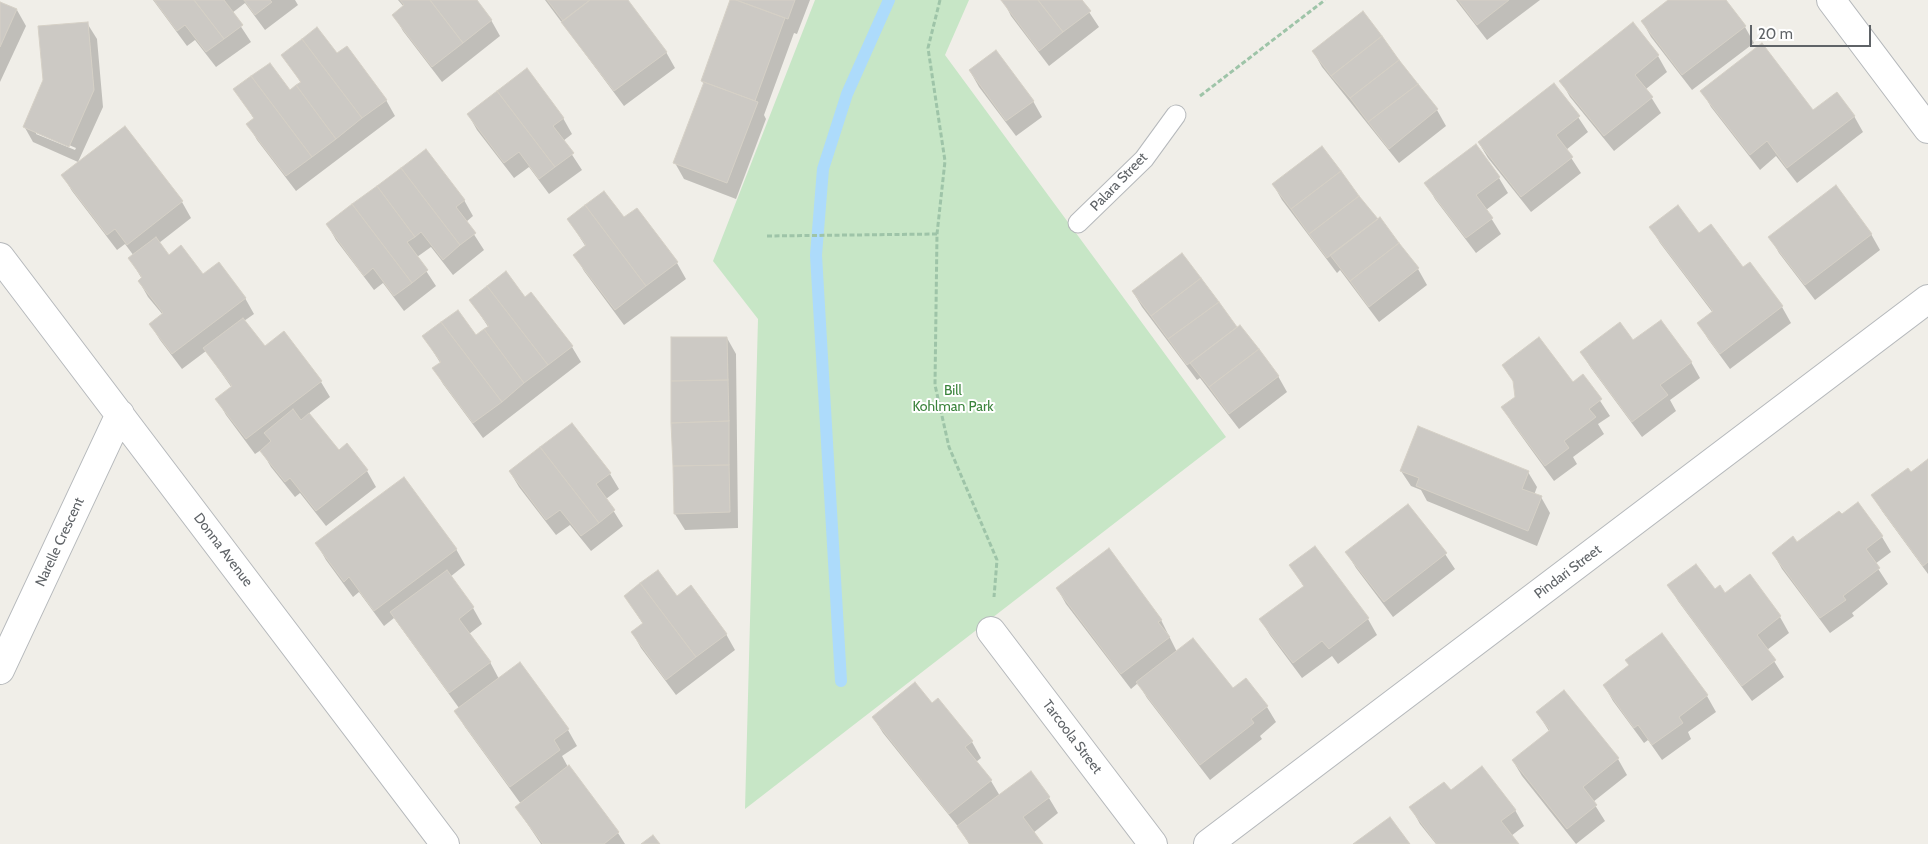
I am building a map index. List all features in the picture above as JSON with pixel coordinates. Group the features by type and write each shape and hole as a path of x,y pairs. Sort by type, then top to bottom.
{"street":[{"path":"1831,0 1928,129"},
{"name":"Donna Avenue","path":"0,257 445,844"},
{"name":"Pindari Street","path":"1208,844 1928,299"},
{"name":"Narelle Crescent","path":"0,670 120,414"},
{"name":"Tarcoola Street","path":"991,631 1153,844"}],"lane":[{"name":"Palara Street","path":"1078,223 1144,159 1176,114"}],"path":[{"path":"940,0 928,48 945,162 936,234 934,386 949,447 997,560 991,631"},
{"path":"1176,114 1325,0"},
{"path":"767,236 936,234"}],"green space":[{"name":"Bill Kohlman Park","path":"815,0 969,0 945,55 1226,437 745,809 758,319 713,261"}],"building":[{"path":"154,0 194,0 224,39 206,52 185,25 177,31"},
{"path":"194,0 224,0 243,25 224,39"},
{"path":"244,0 270,0 272,2 255,15"},
{"path":"400,0 430,0 463,43 432,67 392,15 404,5"},
{"path":"430,0 477,0 492,20 463,43"},
{"path":"547,0 590,0 563,21"},
{"path":"590,0 628,0 667,52 614,91 561,22"},
{"path":"730,0 736,0 785,18 755,101 701,81"},
{"path":"736,0 795,0 788,19"},
{"path":"1001,0 1038,0 1063,32 1039,51"},
{"path":"1038,0 1082,0 1091,11 1063,32"},
{"path":"1458,0 1509,0 1477,25"},
{"path":"1668,0 1726,0 1746,26 1682,75 1641,21"},
{"path":"0,2 17,9 0,47"},
{"path":"1363,11 1382,36 1331,76 1312,51"},
{"path":"88,22 94,90 69,147 23,127 43,80 38,26"},
{"path":"1633,22 1659,55 1635,75 1653,97 1604,136 1559,81"},
{"path":"317,27 337,53 347,46 387,100 362,118 302,39"},
{"path":"1382,36 1399,60 1350,98 1331,76"},
{"path":"302,39 362,118 336,139 296,85 301,82 281,55"},
{"path":"1762,43 1813,110 1837,92 1855,116 1787,168 1767,141 1750,155 1700,91"},
{"path":"996,50 1034,101 1006,121 969,70"},
{"path":"1399,60 1418,84 1368,122 1350,98"},
{"path":"270,63 290,90 296,85 336,139 312,157 251,76"},
{"path":"527,68 564,118 553,126 574,153 555,167 497,91"},
{"path":"251,76 312,157 286,176 246,124 254,118 233,89"},
{"path":"704,82 758,102 727,183 673,163"},
{"path":"1554,83 1580,116 1556,135 1573,157 1521,197 1478,142"},
{"path":"1418,84 1438,109 1389,149 1368,122"},
{"path":"497,91 555,167 539,179 519,152 504,163 467,114"},
{"path":"125,126 183,201 127,245 115,229 107,235 61,175"},
{"path":"1476,144 1500,177 1476,195 1493,218 1466,238 1424,183"},
{"path":"1322,146 1341,171 1291,209 1272,184"},
{"path":"426,149 465,200 456,207 476,233 460,245 401,168"},
{"path":"401,168 460,245 443,260 421,232 415,237 377,186"},
{"path":"1341,171 1359,196 1309,234 1291,209"},
{"path":"1836,185 1872,234 1805,285 1768,237"},
{"path":"377,186 415,237 407,242 428,270 412,283 352,204"},
{"path":"604,191 624,217 637,208 678,262 646,286 585,205"},
{"path":"1359,196 1378,219 1327,258 1309,234"},
{"path":"352,204 412,283 394,296 373,268 364,276 326,224"},
{"path":"585,205 646,286 615,310 573,255 586,245 567,219"},
{"path":"1678,205 1699,233 1711,224 1743,267 1750,262 1783,306 1720,354 1697,323 1713,311 1649,227"},
{"path":"1380,217 1399,243 1350,281 1330,255"},
{"path":"156,237 169,255 181,245 203,274 219,262 246,298 172,354 149,324 163,313 138,281 142,277 128,258"},
{"path":"1399,243 1419,268 1369,307 1350,281"},
{"path":"1182,253 1201,278 1151,316 1132,291"},
{"path":"506,271 525,297 531,292 573,346 548,365 487,286"},
{"path":"1201,278 1219,302 1168,339 1151,316"},
{"path":"487,286 548,365 524,383 484,329 489,326 469,300"},
{"path":"1219,302 1237,327 1187,365 1168,339"},
{"path":"458,310 476,335 484,329 524,383 502,402 441,322"},
{"path":"243,318 265,346 284,331 322,381 246,439 215,399 232,386 203,348"},
{"path":"1661,320 1692,362 1660,385 1668,395 1632,422 1580,352 1620,322 1633,340"},
{"path":"441,322 502,402 473,423 432,368 441,362 422,336"},
{"path":"1240,325 1259,349 1209,387 1190,363"},
{"path":"671,337 727,337 728,380 671,381"},
{"path":"1539,337 1573,382 1583,374 1602,399 1589,409 1596,417 1564,441 1569,448 1545,466 1501,407 1515,397 1513,381 1502,365"},
{"path":"1259,349 1279,376 1229,414 1209,387"},
{"path":"728,380 729,421 671,423 671,381"},
{"path":"293,409 301,420 309,413 339,450 347,443 368,470 316,511 290,478 285,482 260,451 271,441 264,433"},
{"path":"729,421 729,465 673,466 671,423"},
{"path":"572,423 611,473 596,484 615,510 599,523 540,447"},
{"path":"1418,426 1529,471 1522,489 1542,496 1528,531 1416,486 1419,478 1400,471"},
{"path":"540,447 599,523 581,536 560,510 546,520 509,471"},
{"path":"1928,459 1928,562 1923,566 1871,495 1908,468 1911,472"},
{"path":"729,465 730,512 674,514 673,466"},
{"path":"404,477 457,549 374,611 349,577 344,582 315,543"},
{"path":"1858,502 1883,536 1866,549 1880,568 1843,596 1846,600 1820,618 1772,553 1793,536 1797,542 1839,511 1842,514"},
{"path":"1408,504 1447,553 1384,602 1345,552"},
{"path":"1315,546 1369,618 1329,649 1322,641 1293,663 1259,619 1304,586 1289,565"},
{"path":"1109,548 1162,620 1158,622 1170,637 1121,674 1056,588"},
{"path":"1696,564 1715,589 1720,585 1725,593 1750,574 1781,616 1757,635 1776,660 1742,686 1667,585"},
{"path":"447,570 474,607 459,619 491,662 449,693 390,612"},
{"path":"658,570 677,596 691,585 727,634 696,657 640,583"},
{"path":"640,583 696,657 666,680 631,632 643,623 624,596"},
{"path":"1662,633 1708,695 1679,717 1683,723 1652,745 1638,725 1634,728 1603,685 1629,665 1625,660"},
{"path":"1193,638 1233,688 1246,678 1268,706 1251,719 1254,723 1200,765 1136,682"},
{"path":"520,662 569,729 554,740 560,750 510,787 454,711"},
{"path":"915,682 932,703 938,698 973,741 965,747 992,780 949,814 872,717"},
{"path":"1564,690 1619,758 1583,787 1597,805 1567,829 1512,760 1550,730 1536,712"},
{"path":"569,765 619,832 604,844 543,844 515,807"},
{"path":"1482,766 1516,810 1501,821 1519,844 1437,844 1409,807 1444,782 1451,790"},
{"path":"1031,771 1050,797 1023,817 1043,844 970,844 957,826"},
{"path":"1390,817 1410,844 1353,844"},
{"path":"653,835 660,844 641,844"}],"waterway":[{"path":"841,681 816,255 823,169 847,94 889,0"}]}
